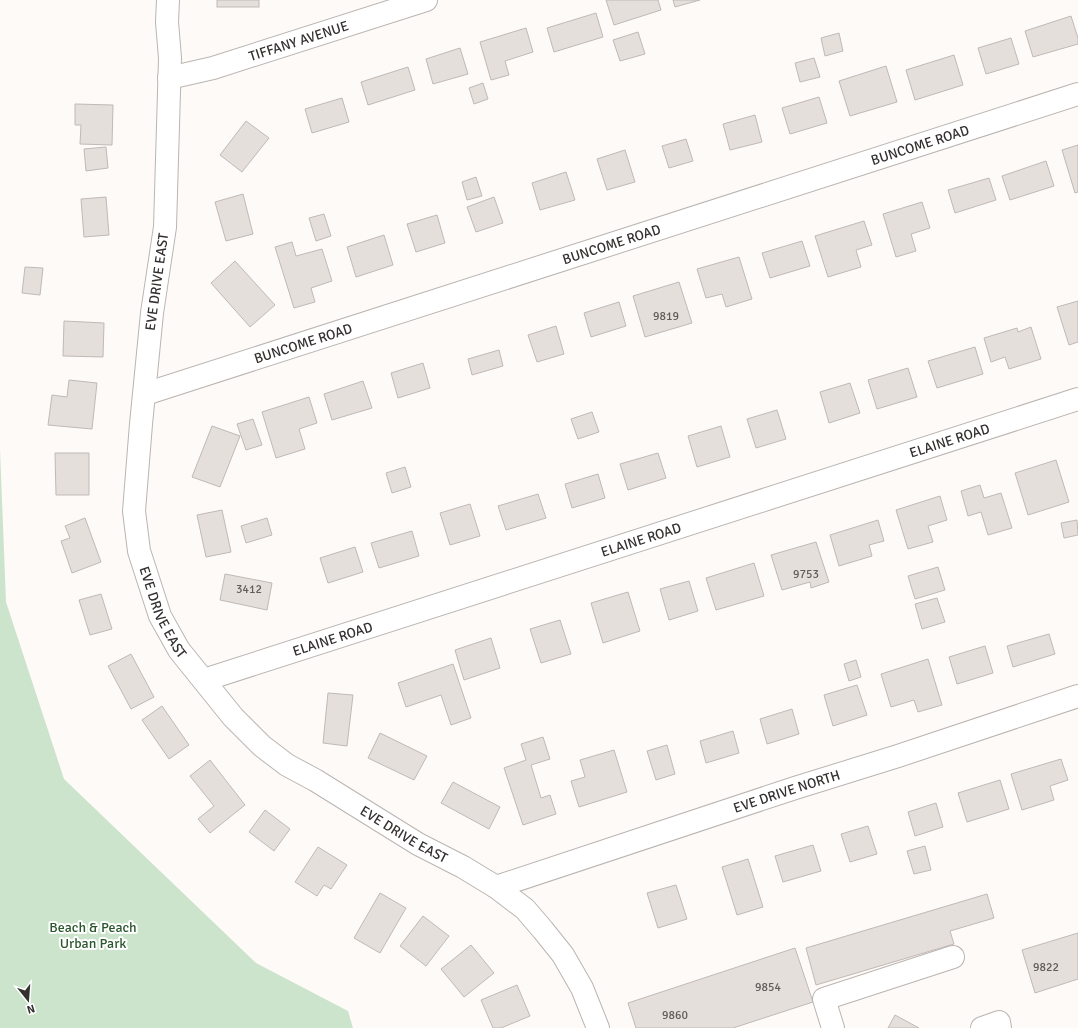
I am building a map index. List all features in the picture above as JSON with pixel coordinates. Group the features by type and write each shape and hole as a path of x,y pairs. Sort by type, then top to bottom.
{"street":[{"name":"EVE DRIVE EAST","path":"168,0 167,22 170,58 165,227 152,313 134,511 139,552 160,616 179,650 233,717 262,746 287,765 315,780 418,844 463,867 496,887 525,909 563,954 582,988 598,1028"},
{"name":"TIFFANY AVENUE","path":"169,78 212,68 426,0"},
{"name":"BUNCOME ROAD","path":"145,394 1078,94"},
{"name":"ELAINE ROAD","path":"204,680 1078,399"},
{"name":"EVE DRIVE NORTH","path":"496,887 1078,696"},
{"path":"833,1028 824,999 953,957"},
{"path":"982,1028 999,1022 1000,1028"}],"green space":[{"name":"Beach & Peach Urban Park","path":"0,449 6,602 64,779 256,963 348,1011 353,1028 0,1028"}],"building":[{"path":"217,0 259,0 259,7 217,7"},
{"path":"606,0 658,0 661,10 614,25"},
{"path":"673,0 700,0 675,7"},
{"path":"596,13 603,37 554,52 547,28"},
{"path":"1071,16 1078,38 1078,44 1033,57 1025,31"},
{"path":"526,28 533,52 505,61 509,75 491,80 480,42"},
{"path":"638,32 645,54 620,61 613,40"},
{"path":"839,33 843,51 825,56 821,38"},
{"path":"1011,38 1019,64 986,74 978,48"},
{"path":"460,48 468,74 433,84 426,59"},
{"path":"954,55 963,85 915,100 906,70"},
{"path":"814,58 820,77 800,82 795,63"},
{"path":"886,66 897,102 850,116 839,81"},
{"path":"408,67 415,90 368,105 361,82"},
{"path":"483,83 488,99 474,104 469,88"},
{"path":"819,97 827,123 790,134 782,108"},
{"path":"342,98 349,122 312,133 305,109"},
{"path":"75,104 113,105 112,145 80,144 81,125 75,125"},
{"path":"755,115 762,142 730,150 723,124"},
{"path":"246,121 269,138 242,172 220,155"},
{"path":"686,139 693,161 669,168 662,146"},
{"path":"1078,145 1078,192 1075,193 1062,150"},
{"path":"106,147 108,168 86,171 84,149"},
{"path":"625,150 635,182 607,190 597,159"},
{"path":"1046,161 1054,186 1010,200 1002,176"},
{"path":"566,172 575,200 540,210 532,183"},
{"path":"476,177 482,196 467,200 462,182"},
{"path":"989,178 996,200 955,213 948,190"},
{"path":"243,194 253,234 226,241 215,202"},
{"path":"106,197 109,235 84,237 81,199"},
{"path":"494,197 503,223 476,232 467,207"},
{"path":"922,202 930,228 911,234 916,251 896,257 883,214"},
{"path":"324,214 331,236 316,241 309,218"},
{"path":"437,215 445,243 416,252 407,224"},
{"path":"864,221 872,245 856,250 861,267 828,277 815,236"},
{"path":"384,235 393,265 356,277 347,247"},
{"path":"802,241 810,266 770,278 762,253"},
{"path":"292,242 296,256 322,249 332,281 311,288 315,302 294,308 275,247"},
{"path":"739,257 752,299 726,307 722,294 706,298 697,269"},
{"path":"235,261 275,305 250,327 211,283"},
{"path":"25,267 43,268 40,295 22,293"},
{"path":"679,282 692,323 645,337 633,296"},
{"path":"1078,301 1078,342 1069,345 1057,307"},
{"path":"619,302 626,326 591,337 584,313"},
{"path":"64,321 104,323 103,357 63,356"},
{"path":"556,326 564,354 537,362 528,335"},
{"path":"1031,327 1041,359 1009,369 1005,357 991,362 984,338 1017,328 1018,332"},
{"path":"975,347 983,374 937,388 928,361"},
{"path":"499,350 503,366 472,375 468,359"},
{"path":"423,363 430,388 398,398 391,373"},
{"path":"908,368 917,397 877,409 868,380"},
{"path":"69,380 97,383 92,429 48,425 52,395 67,397"},
{"path":"363,381 372,408 332,420 324,394"},
{"path":"850,383 860,413 829,423 820,392"},
{"path":"309,397 317,423 299,429 305,449 276,458 262,412"},
{"path":"777,410 786,439 756,448 747,419"},
{"path":"592,412 599,432 578,439 571,419"},
{"path":"253,419 262,445 246,450 237,424"},
{"path":"212,426 240,436 220,487 192,477"},
{"path":"721,426 730,457 697,467 688,436"},
{"path":"55,453 89,453 89,495 56,495"},
{"path":"658,453 666,478 628,490 620,464"},
{"path":"1056,460 1069,502 1028,515 1015,473"},
{"path":"405,467 411,487 392,493 386,473"},
{"path":"598,474 605,498 572,508 565,484"},
{"path":"980,485 984,498 1001,493 1012,528 988,535 981,512 968,516 961,491"},
{"path":"538,494 546,518 506,530 498,506"},
{"path":"940,496 947,520 928,526 933,542 908,549 896,510"},
{"path":"470,504 480,536 450,545 440,513"},
{"path":"222,510 231,552 206,557 197,515"},
{"path":"85,518 101,562 72,573 61,541 70,538 65,526"},
{"path":"267,518 272,535 246,543 241,526"},
{"path":"878,520 884,541 869,545 872,556 839,566 830,535"},
{"path":"1077,520 1078,535 1064,538 1061,523"},
{"path":"412,531 419,556 379,568 371,543"},
{"path":"816,542 829,582 811,588 810,582 782,590 771,555"},
{"path":"355,547 363,572 328,583 320,558"},
{"path":"754,563 764,596 716,610 706,578"},
{"path":"938,567 945,590 915,599 908,576"},
{"path":"225,574 272,583 267,610 220,600"},
{"path":"689,581 698,611 669,620 660,589"},
{"path":"628,592 640,631 603,643 591,603"},
{"path":"101,594 112,629 90,635 79,600"},
{"path":"937,598 945,622 922,629 915,604"},
{"path":"560,620 571,654 541,663 530,629"},
{"path":"1049,634 1055,654 1013,667 1007,646"},
{"path":"491,638 500,668 464,680 455,650"},
{"path":"985,646 993,673 957,684 949,657"},
{"path":"131,654 154,697 131,709 108,666"},
{"path":"928,659 942,705 918,712 914,700 891,707 881,674"},
{"path":"856,660 861,677 849,681 844,664"},
{"path":"453,664 471,718 451,725 441,695 406,707 398,683"},
{"path":"857,685 867,715 833,726 824,695"},
{"path":"328,693 353,695 347,746 323,743"},
{"path":"162,706 189,745 169,759 142,720"},
{"path":"792,709 799,734 767,744 760,719"},
{"path":"733,731 739,753 706,763 700,741"},
{"path":"380,733 427,756 414,780 368,758"},
{"path":"543,737 550,759 531,765 541,798 550,795 556,814 523,825 504,768 526,760 521,744"},
{"path":"667,745 675,774 656,780 647,751"},
{"path":"614,750 627,792 579,807 571,781 585,777 580,760"},
{"path":"1061,759 1068,780 1050,786 1054,800 1022,810 1011,774"},
{"path":"210,760 245,805 210,833 198,819 214,806 190,776"},
{"path":"1000,780 1009,809 967,822 958,793"},
{"path":"453,782 500,807 489,829 441,803"},
{"path":"936,803 943,827 915,836 908,812"},
{"path":"265,810 290,829 274,851 249,832"},
{"path":"868,826 877,854 850,862 841,834"},
{"path":"813,845 821,871 783,882 775,856"},
{"path":"925,846 931,870 914,874 907,851"},
{"path":"318,847 347,865 331,889 324,885 317,896 295,882"},
{"path":"748,859 763,907 737,915 722,867"},
{"path":"676,885 687,919 658,928 647,893"},
{"path":"380,893 406,908 380,953 354,938"},
{"path":"987,894 994,918 950,931 954,944 816,985 806,948"},
{"path":"423,916 449,936 426,966 400,946"},
{"path":"1078,933 1078,979 1035,993 1022,950"},
{"path":"471,945 494,973 464,997 441,969"},
{"path":"795,948 813,1002 733,1028 636,1028 628,1003"},
{"path":"517,985 530,1016 501,1028 493,1028 481,1000"},
{"path":"895,1015 919,1028 888,1028"}]}
